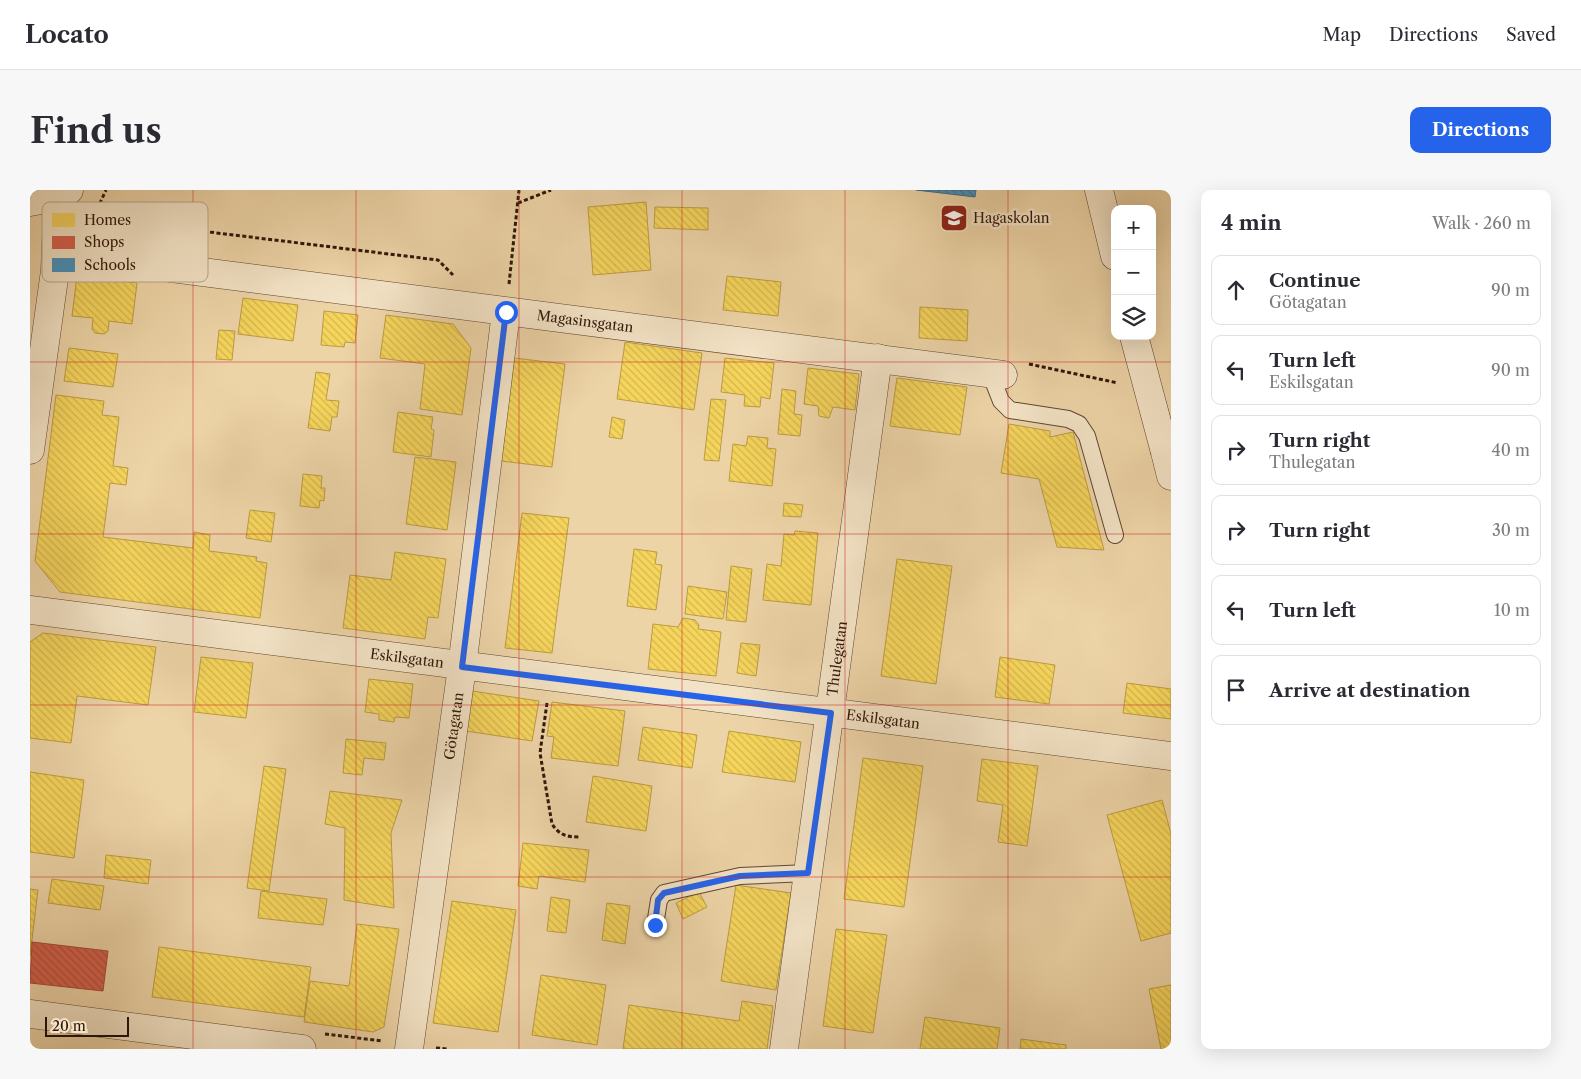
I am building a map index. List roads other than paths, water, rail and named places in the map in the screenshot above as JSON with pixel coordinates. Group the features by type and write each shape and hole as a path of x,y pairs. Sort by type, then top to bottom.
{"street":[{"path":"1100,190 1114,250"},
{"path":"30,202 63,194"},
{"name":"Magasinsgatan","path":"208,273 996,374"},
{"path":"30,450 53,282"},
{"name":"Götagatan","path":"409,1049 462,667 506,312"},
{"path":"1135,340 1168,464"},
{"name":"Thulegatan","path":"784,1049 878,358"},
{"name":"Eskilsgatan","path":"30,610 462,667 1171,756"},
{"path":"30,1014 236,1045 302,1049"}],"lane":[{"path":"996,374 1001,401 1010,410 1052,416 1079,424 1087,436 1115,535"},
{"path":"655,925 658,900 664,893 740,876 808,873"}],"place":[{"name":"Hagaskolan","path":"954,218"}]}
